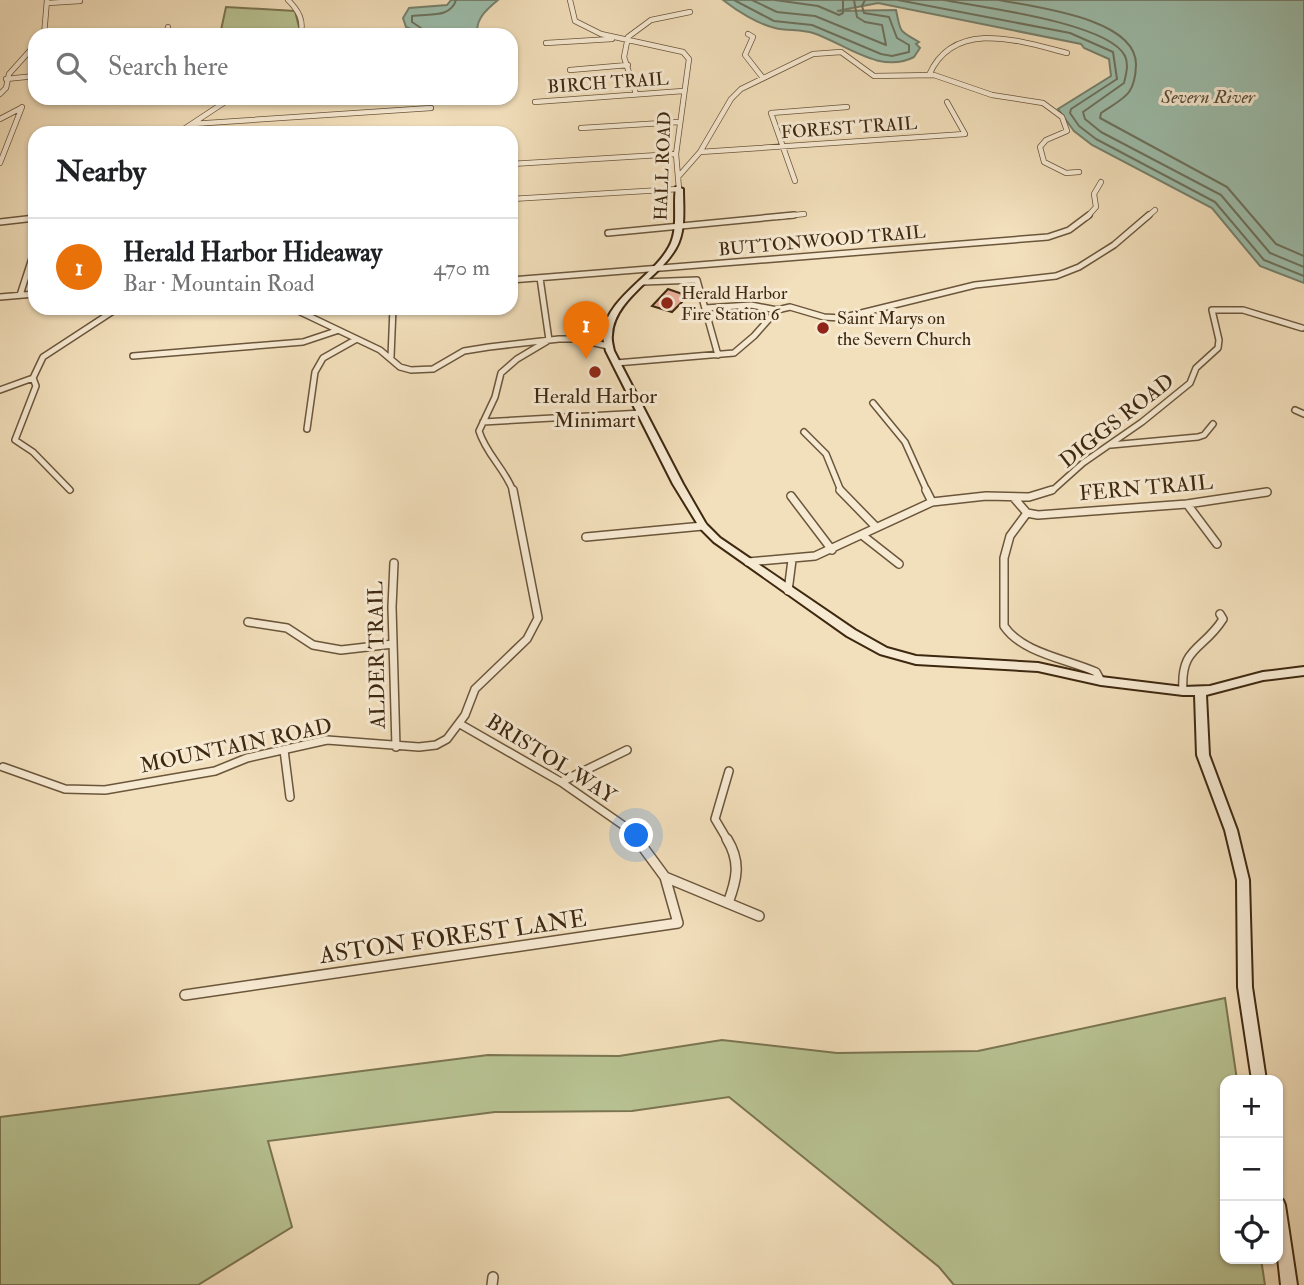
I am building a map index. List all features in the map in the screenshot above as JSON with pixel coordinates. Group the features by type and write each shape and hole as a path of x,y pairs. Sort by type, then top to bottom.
{"street":[{"path":"288,0 301,14 303,28"},
{"name":"HALL ROAD","path":"570,0 575,21 601,34 683,52 689,59 676,154 679,190 677,227 672,248 610,319 606,335 609,349"},
{"path":"45,28 48,2 80,1"},
{"path":"636,94 623,48 627,39 634,30 653,20 690,12"},
{"path":"748,34 753,37 753,41 745,55 746,60 763,78"},
{"path":"546,43 627,39"},
{"path":"929,75 943,52 965,40 1017,41 1067,53"},
{"path":"678,177 700,152 731,99 741,89 813,54 826,51 841,52 868,74 878,77 929,75 992,95 1043,103 1062,117 1067,126 1067,131 1063,134 1046,139 1041,147 1044,162 1066,173 1079,172"},
{"path":"0,94 6,88 6,79 28,53"},
{"path":"570,70 628,65"},
{"path":"6,79 28,77"},
{"name":"BIRCH TRAIL","path":"535,102 683,91"},
{"name":"FOREST TRAIL","path":"700,152 965,134 947,102"},
{"path":"188,126 220,105"},
{"path":"0,119 22,107 0,163"},
{"path":"795,181 771,113 846,107"},
{"path":"191,124 431,108"},
{"path":"581,128 679,122"},
{"path":"518,164 676,154"},
{"name":"BUTTONWOOD TRAIL","path":"518,280 1056,236 1071,229 1096,207 1092,198 1095,188 1101,182"},
{"path":"518,199 679,190"},
{"path":"705,309 751,305 777,310 790,307 824,317 841,318 975,285 1056,276 1104,251 1155,210"},
{"path":"608,233 804,214"},
{"path":"0,222 28,219"},
{"path":"20,295 28,270"},
{"path":"540,278 550,340"},
{"path":"643,282 697,280 718,355"},
{"path":"0,297 28,294"},
{"name":"DIGGS ROAD","path":"746,562 792,560 832,550 932,502 986,496 1014,498 1045,493 1054,489 1083,463 1186,388 1196,368 1218,348 1217,327 1212,310 1220,307 1238,309 1301,328"},
{"path":"616,363 718,355 740,350 777,310"},
{"path":"0,390 33,378 43,357 107,315"},
{"path":"305,315 391,357 400,367 411,370 433,369 464,351 550,340 577,339 609,349 704,526 717,540 746,562 884,651 916,660 1038,667 1101,681 1183,691 1200,691 1263,676 1304,671"},
{"path":"391,357 393,315"},
{"path":"133,356 303,342 336,331"},
{"path":"307,429 315,372 323,358 355,340"},
{"path":"550,340 517,359 501,373 495,397 483,422 642,413"},
{"path":"33,378 36,386 15,440 33,452 70,490"},
{"path":"873,403 905,442 932,502"},
{"path":"1295,410 1304,414"},
{"name":"MOUNTAIN ROAD","path":"3,767 65,789 105,790 215,771 247,758 327,740 396,747 436,745 447,739 460,724 475,689 527,639 538,618 517,501 510,482 483,444 479,431 483,422"},
{"path":"1110,445 1198,437 1204,435 1213,424"},
{"path":"804,432 826,454 841,492 876,527"},
{"name":"FERN TRAIL","path":"1027,513 1038,515 1187,504 1267,492"},
{"path":"790,496 832,550"},
{"path":"1014,498 1027,513 1010,536 1004,558 1002,618 1010,635 1029,647 1096,672 1101,681"},
{"path":"1187,504 1217,544"},
{"path":"586,537 704,526"},
{"path":"862,535 899,564"},
{"path":"788,591 792,560"},
{"name":"ALDER TRAIL","path":"394,563 396,747"},
{"path":"1183,691 1183,662 1218,629 1223,619 1220,614"},
{"path":"248,622 287,628 313,645 341,650 393,644"},
{"path":"1200,691 1203,755 1231,830 1242,880 1245,987 1258,1075"},
{"name":"BRISTOL WAY","path":"460,724 561,782 630,830 664,877"},
{"path":"284,750 290,797"},
{"path":"561,782 627,750"},
{"path":"727,903 739,872 737,857 715,819 729,771"},
{"path":"664,877 759,916"},
{"name":"ASTON FOREST LANE","path":"185,995 678,923 664,877"},
{"path":"1283,1241 1289,1285"}],"shaded area":[{"path":"226,7 295,11 299,28 221,28"},
{"path":"1225,998 1236,1075 1220,1075 1220,1264 1262,1264 1265,1285 954,1285 939,1267 729,1097 632,1111 495,1112 268,1141 292,1227 198,1285 0,1285 0,1117 488,1055 619,1056 722,1040 837,1053 978,1051"}],"water":[{"path":"451,0 498,0 486,11 477,28 406,27 403,18 409,8 447,5"},
{"name":"Severn River","path":"723,0 1304,0 1304,283 1260,266 1212,208 1092,145 1074,131 1058,109 1111,76 1109,59 1084,48 1081,44 878,3 837,11 896,10 902,30 919,42 916,44 920,48 914,57 901,62 888,62 862,55 813,33 768,26 748,17"}],"building":[{"name":"Herald Harbor Fire Station 6","path":"668,289 688,296 672,312 652,306"}],"place":[{"name":"Herald Harbor Fire Station 6","path":"667,303"},
{"name":"Saint Marys on the Severn Church","path":"823,328"},
{"name":"Herald Harbor Hideaway","path":"586,359"},
{"name":"Herald Harbor Minimart","path":"595,372"}]}
